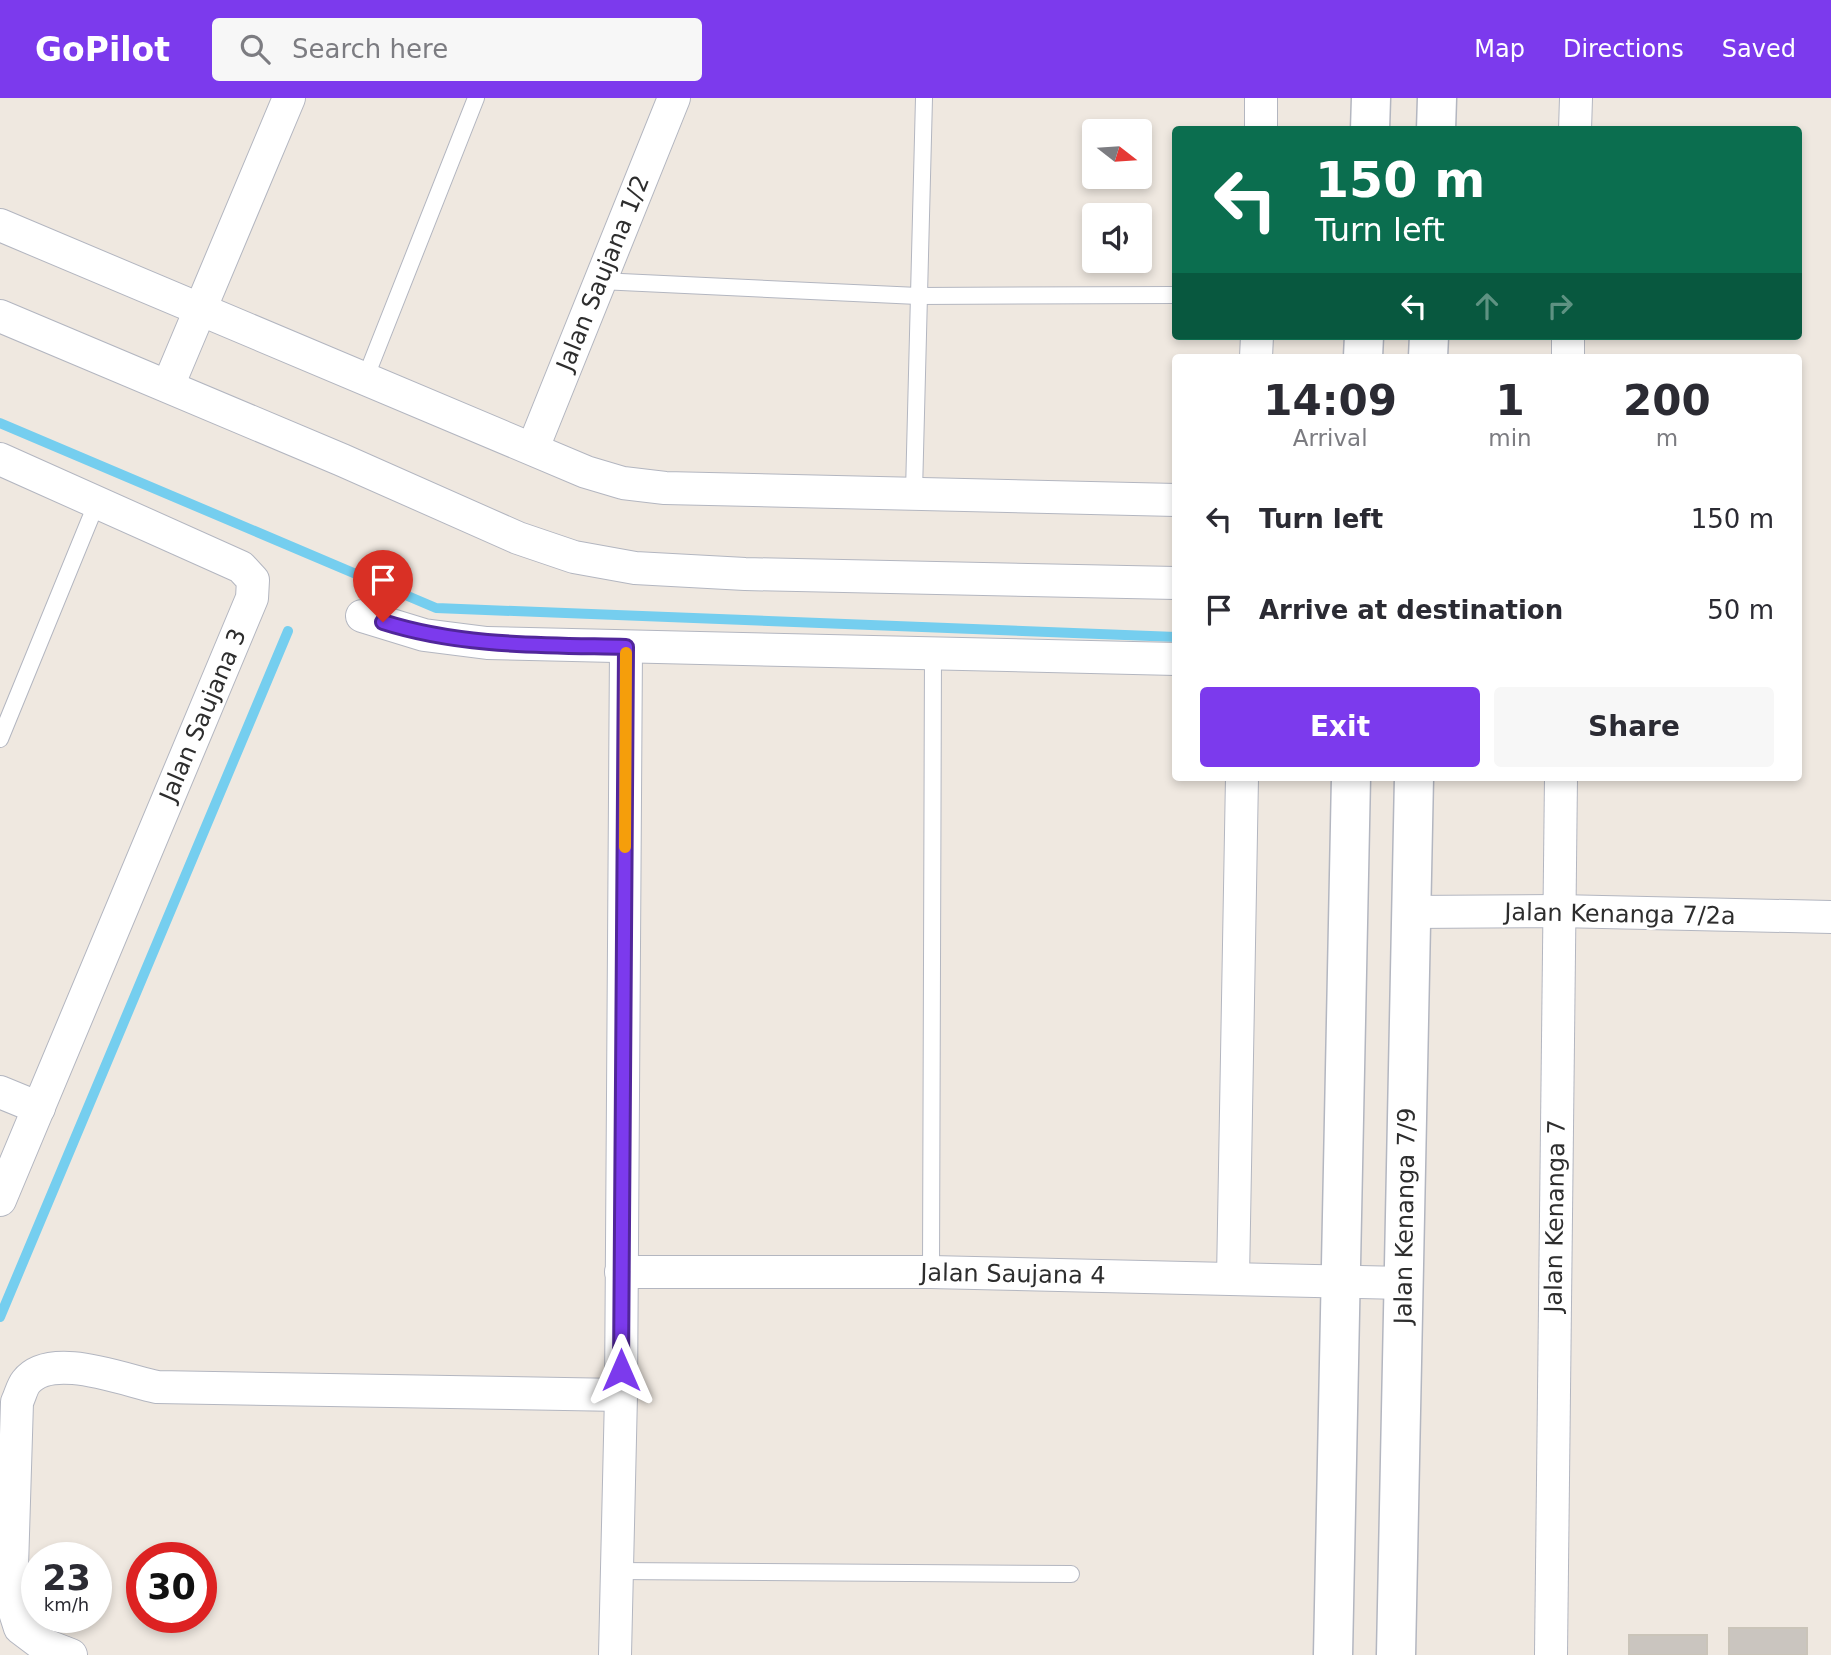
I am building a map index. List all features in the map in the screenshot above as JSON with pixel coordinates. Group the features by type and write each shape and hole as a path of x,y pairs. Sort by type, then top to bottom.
{"street":[{"path":"168,386 289,98"},
{"path":"1261,98 1261,126"},
{"path":"1370,126 1371,98"},
{"path":"1436,126 1437,98"},
{"path":"1575,126 1576,98"},
{"name":"Jalan Saujana 1/2","path":"533,447 671,99"},
{"path":"0,225 200,311 533,447 586,472 623,483 665,488 1172,500"},
{"path":"0,316 518,538 574,557 635,568 745,575 1172,583"},
{"name":"Jalan Saujana 3","path":"0,459 241,567 253,580 252,598 0,1200"},
{"path":"362,616 436,637 487,643 1172,659"},
{"path":"615,1655 621,1395 626,647"},
{"path":"1233,1279 1242,781"},
{"path":"1333,1655 1351,781"},
{"name":"Jalan Kenanga 7/9","path":"1396,1655 1414,781"},
{"name":"Jalan Kenanga 7","path":"1552,1655 1561,781"},
{"name":"Jalan Kenanga 7/2a","path":"1410,912 1558,911 1831,917"},
{"path":"0,1092 39,1108"},
{"name":"Jalan Saujana 4","path":"621,1272 931,1272 1404,1283"},
{"path":"71,1655 40,1643 20,1628 11,1600 17,1402 26,1381 43,1371 85,1369 157,1387 621,1395"}],"lane":[{"path":"365,379 475,98"},
{"path":"914,492 924,98"},
{"path":"600,281 918,296 1172,295"},
{"path":"0,739 97,502"},
{"path":"931,1272 933,652"},
{"path":"616,1571 1071,1574"}],"building":[{"path":"1729,1628 1807,1628 1807,1655 1729,1655"},
{"path":"1629,1635 1707,1635 1707,1655 1629,1655"}],"waterway":[{"path":"0,423 436,608 1172,637"},
{"path":"0,1317 288,631"}],"slow traffic":[{"path":"625,847 626,653"}],"route":[{"path":"383,622 424,635 487,643 626,647 621,1370"}]}
